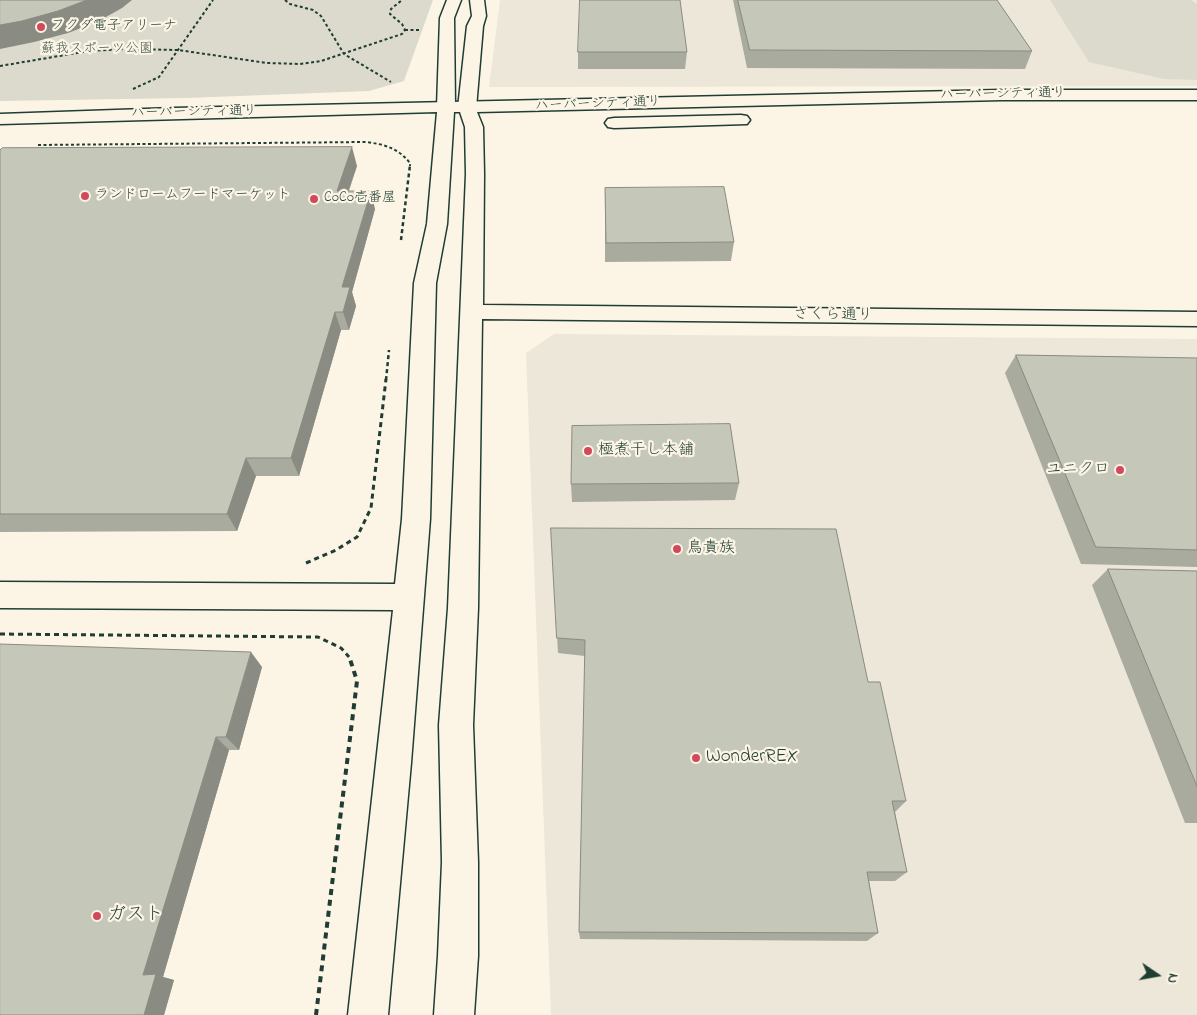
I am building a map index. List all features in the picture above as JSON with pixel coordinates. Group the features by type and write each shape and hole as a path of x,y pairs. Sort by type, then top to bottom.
{"street":[{"path":"368,1015 394,763 418,472 425,284 458,120 478,6 474,8 451,6 447,18 458,120 475,174 463,608 456,725 460,862 458,956 454,1015"},
{"name":"ハーバーシティ通り","path":"0,119 458,120 1075,94 1197,95"},
{"name":"ハーバーシティ通り","path":"1047,112 1118,112"},
{"name":"ハーバーシティ通り","path":"593,124 761,120"},
{"name":"ハーバーシティ通り","path":"0,132 126,131"},
{"name":"さくら通り","path":"470,312 1197,319"},
{"path":"0,595 408,597"}],"path":[{"path":"131,90 159,77 213,0"},
{"path":"285,0 290,4 313,10 321,16 344,54 393,84"},
{"path":"402,0 391,10 390,14 402,24 405,30"},
{"path":"0,66 89,51 126,49 178,50 267,63 321,61 382,42 402,34 405,30 419,30"},
{"path":"30,145 357,142 381,144 402,152 410,163 401,242"},
{"path":"303,564 336,550 357,537 371,508 390,341"},
{"path":"0,634 318,637 342,646 352,659 357,681 316,1015"}],"shaded area":[{"path":"500,0 1197,0 1197,86 489,87"},
{"path":"554,334 1197,339 1197,1015 551,1015 526,353"}],"green space":[{"name":"蘇我スポーツ公園","path":"0,0 433,0 404,81 369,91 187,98 0,101"},
{"path":"1050,0 1191,0 1197,4 1197,80 1164,79 1089,62"}],"building":[{"path":"0,0 87,0 58,11 0,25"},
{"path":"580,0 680,0 687,52 578,52"},
{"path":"738,0 997,0 1032,51 750,50"},
{"path":"352,147 337,191 371,191 342,287 350,287 343,312 335,312 291,458 246,458 227,514 0,514 0,150 2,148"},
{"path":"724,187 734,242 606,243 605,188"},
{"name":"ユニクロ","path":"1016,355 1197,358 1197,550 1096,547"},
{"path":"730,424 739,483 571,484 572,426"},
{"path":"551,528 836,529 868,682 880,682 906,801 892,801 907,872 867,872 878,933 579,932 585,640 557,638"},
{"path":"1108,569 1197,571 1197,786"},
{"path":"0,644 251,652 226,737 216,737 143,975 156,974 144,1015 0,1015"}],"place":[{"name":"フクダ電子アリーナ","path":"41,27"},
{"name":"ランドロームフードマーケット","path":"85,196"},
{"name":"CoCo壱番屋","path":"314,199"},
{"name":"極煮干し本舗","path":"588,451"},
{"name":"ユニクロ","path":"1120,470"},
{"name":"鳥貴族","path":"677,549"},
{"name":"WonderREX","path":"696,758"},
{"name":"ガスト","path":"97,916"}]}
